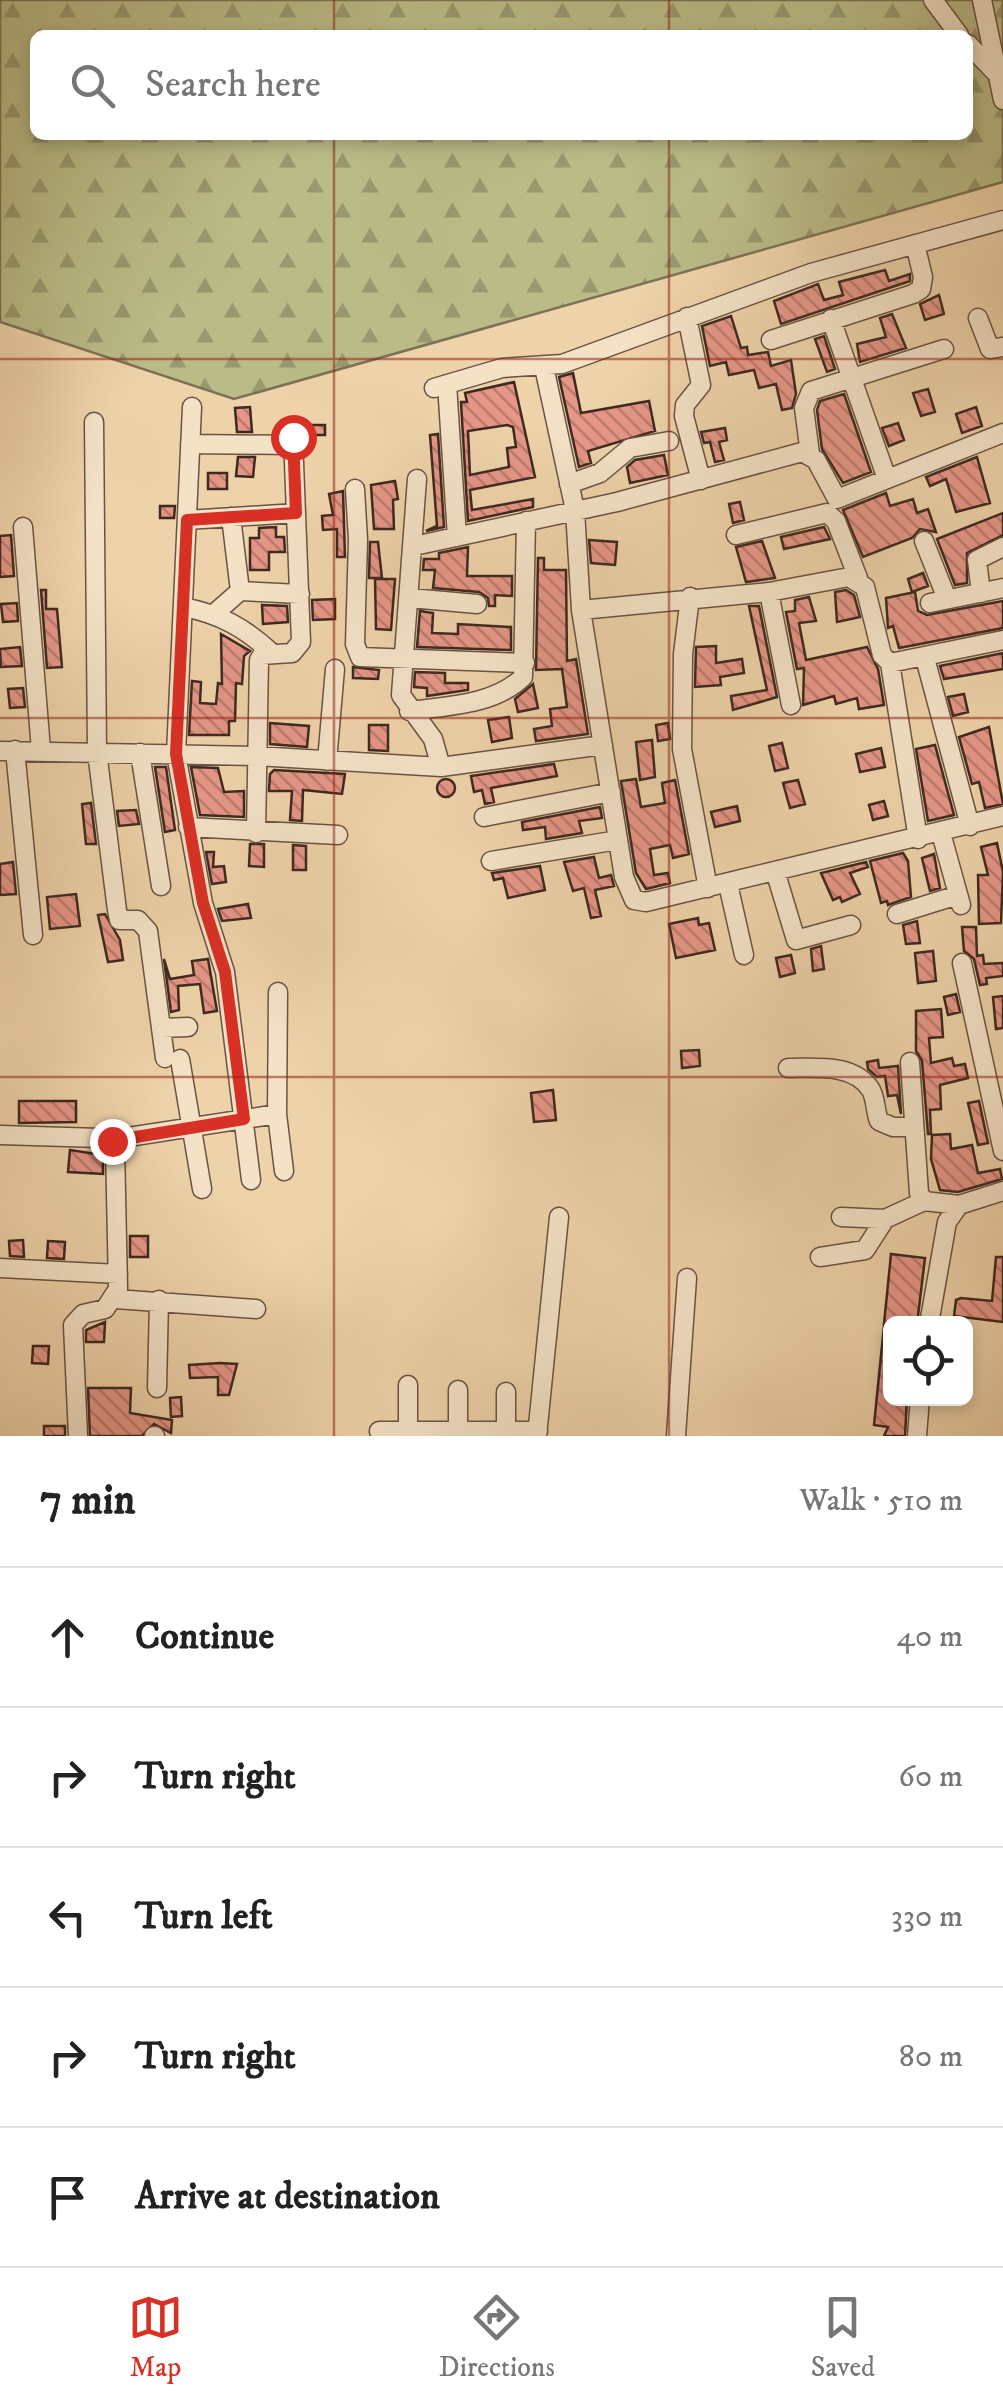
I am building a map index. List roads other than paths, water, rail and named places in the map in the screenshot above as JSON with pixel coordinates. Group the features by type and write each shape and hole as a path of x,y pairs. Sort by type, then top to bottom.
{"street":[{"path":"933,0 955,30"},
{"path":"982,0 1003,100"},
{"path":"973,49 998,75"},
{"path":"458,536 440,386 502,368 544,367 810,273 1003,220"},
{"path":"771,340 921,288 924,277 915,244"},
{"path":"687,317 701,384 685,405 684,416 701,480"},
{"path":"978,318 990,349 1003,348"},
{"path":"832,320 887,479"},
{"path":"944,349 821,385 806,399 810,454 837,499 1003,433"},
{"path":"544,367 575,510 580,610 624,877 634,900 646,902 776,874 1003,816"},
{"path":"192,408 176,754 203,903 225,972 252,1180"},
{"path":"94,422 96,752 117,910 120,920 138,920 148,930 162,1028 192,1127 202,1189"},
{"path":"569,484 600,473 630,448 669,440"},
{"path":"190,444 293,441 301,642 292,653 272,653 258,660 256,833"},
{"path":"414,546 701,480 802,452 810,454"},
{"path":"417,478 400,695 432,739 441,767"},
{"path":"354,489 356,652 367,658 525,663"},
{"path":"187,520 296,513"},
{"path":"736,535 827,513 836,521 858,578 865,586 882,655 890,663 918,838"},
{"path":"232,517 240,591"},
{"path":"409,712 493,695 523,677 526,521"},
{"path":"22,527 41,750"},
{"path":"924,540 938,601 1003,588"},
{"path":"981,593 977,560 1003,548"},
{"path":"580,610 690,596 769,592 858,578"},
{"path":"215,613 240,591 300,594"},
{"path":"769,592 790,705"},
{"path":"690,596 683,654 682,749 708,888"},
{"path":"410,598 478,604"},
{"path":"184,607 215,613 250,633 272,653"},
{"path":"890,663 1003,640"},
{"path":"925,658 970,826"},
{"path":"327,761 335,670"},
{"path":"33,936 8,750 256,756 441,767 603,746"},
{"path":"140,753 161,886"},
{"path":"484,816 610,792"},
{"path":"188,827 338,834"},
{"path":"897,914 959,900 941,833"},
{"path":"491,861 618,840"},
{"path":"776,874 796,940 851,925"},
{"path":"728,884 744,955"},
{"path":"962,963 1003,1151"},
{"path":"278,992 277,1114 284,1171"},
{"path":"162,1028 188,1026"},
{"path":"910,1062 915,1172 924,1201"},
{"path":"788,1068 829,1068 856,1076 871,1090 879,1121 893,1127 914,1127"},
{"path":"0,1134 110,1140 277,1114"},
{"path":"78,1436 73,1326 83,1314 105,1309 115,1299 118,1274 115,1146 110,1140"},
{"path":"842,1218 885,1219 924,1201 959,1205 1003,1192"},
{"path":"930,1316 946,1222 959,1205"},
{"path":"379,1430 537,1434 559,1217"},
{"path":"820,1257 864,1250 885,1219"},
{"path":"0,1268 118,1274"},
{"path":"676,1436 688,1278"},
{"path":"115,1299 256,1309"},
{"path":"158,1388 159,1300"},
{"path":"408,1385 408,1430"},
{"path":"458,1390 458,1431"},
{"path":"506,1392 506,1431"},
{"path":"917,1436 919,1406"}]}
